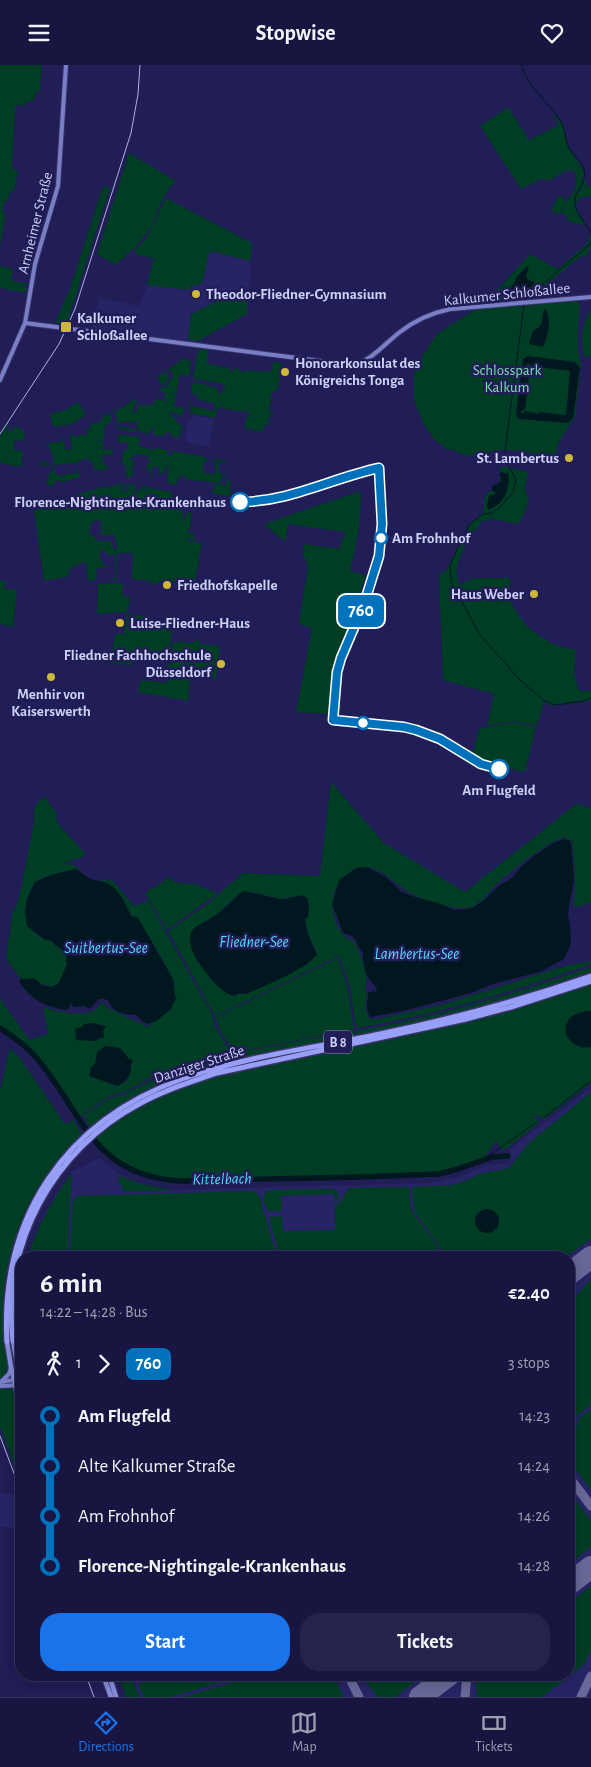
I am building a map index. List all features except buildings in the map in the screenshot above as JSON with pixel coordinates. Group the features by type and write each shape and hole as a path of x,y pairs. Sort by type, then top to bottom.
{"highway":[{"name":"Danziger Straße","path":"10,1341 6,1306 8,1279 19,1235 28,1214 51,1173 67,1154 115,1113 181,1079 216,1068 465,1015 591,976"},
{"name":"Danziger Straße","path":"95,1130 145,1101 184,1084 218,1073 252,1064 375,1040 457,1021 511,1007 591,981"}],"main road":[{"name":"Arnheimer Straße","path":"0,380 25,323 34,269 60,180 66,65"},
{"name":"Kalkumer Schloßallee","path":"25,323 352,365 365,361 403,330 435,313 450,309 591,297"},
{"name":"Danziger Straße","path":"10,1341 11,1367 15,1387"},
{"name":"Danziger Straße","path":"10,1341 15,1360"},
{"path":"0,1382 6,1379 11,1367"},
{"name":"Danziger Straße","path":"0,1382 14,1383"},
{"name":"Danziger Straße","path":"0,1386 14,1383"},
{"path":"105,1681 111,1697"},
{"path":"111,1681 116,1697"}],"shaded area":[{"name":"Theodor-Fliedner-Gymnasium","path":"210,251 251,261 248,314 195,343 90,328 100,298 139,306 147,285 189,290 191,285 199,283"},
{"path":"192,415 214,419 209,446 185,442 188,422 191,422"},
{"path":"591,1088 591,1697 126,1697 120,1681 575,1681 575,1251 29,1251 43,1217 56,1194 73,1171 100,1158 118,1173 129,1179 141,1184 174,1190 430,1183 459,1177 489,1164 508,1164 511,1161 510,1149"},
{"path":"0,1493 15,1494 15,1528 0,1527"}],"green space":[{"path":"0,65 42,65 40,93 35,93 34,101 26,102 26,105 17,105 15,111 12,168 18,171 14,191 10,190 8,201 5,201 2,213 6,214 0,246"},
{"path":"508,107 529,140 559,125 554,115 562,124 569,149 584,171 583,179 574,201 584,180 586,180 586,187 591,186 591,196 579,198 576,204 577,209 574,205 585,224 567,221 568,216 561,214 564,206 559,215 551,210 559,195 566,199 565,204 573,192 576,185 574,171 567,170 549,181 541,179 521,189 480,126"},
{"path":"129,153 176,181 165,196 152,225 130,252 115,265 97,254"},
{"path":"103,186 110,188 70,314 65,325 55,323 70,289"},
{"path":"166,198 252,243 251,261 210,251 202,284 199,283 198,286 191,285 190,290 147,285 154,258 138,255 134,251 147,237"},
{"path":"590,234 591,245 586,257 581,256 536,293 534,298 467,304 461,298 470,301 488,300 530,254 558,269 587,244"},
{"path":"0,266 13,269 11,280 27,284 27,286 11,285 26,287 26,293 0,288"},
{"path":"226,292 249,295 247,314 198,341 189,340 191,314 225,297"},
{"name":"Schlosspark Kalkum","path":"577,301 580,304 578,351 581,364 575,417 557,447 555,457 507,450 471,456 452,449 448,450 434,439 424,425 414,400 414,369 437,334 476,309"},
{"path":"591,310 591,357 584,356 582,338 584,326"},
{"path":"198,349 209,350 207,362 209,364 229,368 233,372 234,368 244,373 245,370 270,372 273,362 282,363 279,385 276,391 273,391 270,399 269,410 275,415 270,414 268,421 270,424 265,425 263,432 244,428 247,415 254,418 251,414 247,414 248,410 244,412 225,409 224,407 222,408 223,402 221,408 218,407 216,418 190,413 190,401 192,401 191,406 214,411 215,403 203,401 203,399 199,401 197,395 191,393 193,382 218,388 218,395 222,389 225,389 225,385 193,378"},
{"path":"182,359 191,361 189,377 179,376 177,392 174,395 177,396 174,406 184,407 183,416 169,412 182,427 180,437 171,437 171,434 167,431 165,436 165,431 164,436 154,435 154,429 151,429 149,434 141,432 141,430 137,430 137,421 119,422 119,427 136,429 136,432 118,429 117,418 112,407 116,412 134,399 137,405 134,405 133,412 137,413 138,405 151,406 156,398 167,402 167,399 164,398 165,392 159,390 165,386 168,388 169,383 166,382 163,386 157,377 162,374 164,375 163,373 166,371 169,377 166,380 168,382 174,374 168,370"},
{"path":"78,402 86,415 72,424 53,427 50,414 66,410"},
{"path":"102,414 106,415 111,414 113,420 109,420 109,425 105,425 104,440 95,440 103,441 104,448 102,449 110,450 113,446 112,455 102,455 102,460 104,460 104,463 109,468 99,471 99,469 95,472 93,463 89,461 88,457 76,463 41,466 42,461 45,461 48,465 52,464 54,460 50,447 45,443 62,441 63,438 66,450 72,449 70,436 76,435 77,438 81,434 82,436 87,434 86,431 91,428 90,425 95,422 98,423 103,418"},
{"path":"10,420 6,431 10,431 10,426 11,431 14,430 14,426 18,428 19,426 19,430 24,430 25,440 14,441 14,450 23,451 21,467 0,463 0,436"},
{"path":"118,434 140,437 139,446 153,450 156,448 168,450 168,455 171,457 172,451 205,457 209,460 204,461 203,472 214,475 217,461 212,460 211,462 212,458 227,461 228,466 226,463 220,462 218,467 220,473 230,477 230,480 229,477 222,476 220,483 195,481 185,478 185,476 179,477 176,484 170,484 167,479 169,468 165,467 164,473 158,473 159,467 153,466 152,478 150,479 151,470 146,469 147,463 152,461 147,460 148,456 135,454 135,457 130,457 130,460 134,461 132,477 126,477 126,465 122,465 122,458 124,450 128,449 128,443 118,442"},
{"path":"73,466 76,467 80,477 62,482 55,480 53,487 46,484 51,470 56,469 56,475 60,474 60,476 65,476 66,473 76,474 75,467"},
{"path":"501,466 528,472 525,489 529,500 528,504 519,524 493,519 482,521 459,559 457,576 459,585 474,578 510,578 513,606 524,622 539,636 557,646 576,649 574,672 579,691 591,691 591,700 551,706 544,701 537,726 513,721 487,726 494,694 443,680 439,574 445,572 470,524 483,513 485,495 500,485"},
{"path":"227,480 231,481 231,487 227,487 231,490 227,489 231,491 231,495 212,493 215,483 219,485 220,483 224,484 221,487 225,487"},
{"path":"120,483 122,483 122,491 126,492 124,483 128,492 126,483 131,491 129,483 136,484 134,491 138,493 140,485 142,492 143,485 144,493 145,486 147,486 147,493 148,486 150,487 149,496 151,488 171,492 173,498 174,495 179,496 176,509 184,511 182,519 185,520 185,516 192,512 190,528 187,531 194,534 195,540 190,540 189,534 188,541 202,543 195,583 159,581 156,584 152,584 150,581 132,579 133,553 117,553 117,580 111,580 111,578 116,578 115,555 106,555 106,550 100,551 100,560 102,565 106,565 107,568 97,568 96,581 88,580 86,563 84,562 70,568 70,572 66,577 44,581 34,510 71,498 77,494 108,486 110,490 110,487 119,484 120,487","holes":["99,519 102,529 100,535 114,535 117,546 115,553 111,541 96,541 95,537 89,532 90,523"]},
{"path":"361,491 358,531 350,571 366,575 338,656 329,714 296,712 312,628 299,624 308,565 303,555 304,544 340,549 341,540 344,540 345,532 288,524 285,542 264,524"},
{"path":"0,580 5,581 5,589 17,590 13,627 0,624"},
{"path":"123,583 122,596 130,597 128,612 97,614 98,584"},
{"path":"127,614 149,617 172,629 170,643 173,657 163,657 154,661 144,658 130,665 107,663 107,660 105,660 106,654 112,653 115,634 124,634"},
{"path":"195,639 200,641 200,644 220,646 216,679 203,676 203,673 199,673 198,669 191,668 188,701 138,692 141,680 168,683 169,662 167,662 167,659 175,658 172,642 178,643 179,641 193,644"},
{"path":"513,722 536,727 525,772 487,763 472,756 479,729"},
{"path":"331,782 384,843 465,892 576,804 591,808 591,903 573,908 575,883 572,841 565,837 531,857 499,882 481,901 468,908 452,907 425,900 406,891 383,873 363,867 354,870 341,880 336,888 333,909 339,929 346,937 355,942 362,960 367,979 365,1006 368,1017 372,1020 441,1005 561,967 591,961 591,964 534,984 476,1001 358,1028 356,1027 349,983 339,956 215,1016 168,931 206,905 243,873 320,876","holes":["252,892 280,899 292,897 309,907 308,917 305,919 317,954 306,965 246,994 225,992 212,980 195,957 200,925 217,914 240,893"]},
{"path":"44,796 58,815 56,819 60,826 85,853 84,856 64,864 74,865 81,872 68,870 41,879 32,886 26,902 26,917 32,930 44,939 52,941 66,952 67,967 59,983 51,987 21,979 6,959 13,909 16,908 22,884 34,822 34,808"},
{"path":"170,877 175,882 197,885 218,893 167,930 145,893"},
{"path":"104,879 112,880 134,906 148,901 212,1014 216,1028 229,1050 181,1065 150,1078 127,1091 110,1096 79,1117 36,1056 24,1043 0,1026 0,998 29,1040 48,1034 43,1007 76,1014 95,1010 104,1001 106,1007 148,1027 172,1008 175,1001 174,981 150,938 131,916 128,908 116,891 107,883 100,881","holes":["121,1050 130,1064 127,1081 116,1086 90,1076 95,1064"]},
{"path":"338,958 347,985 354,1029 258,1048 232,1050 219,1029 216,1017"},
{"path":"591,967 591,974 465,1013 357,1037 356,1031 416,1019 475,1004"},
{"path":"591,983 591,1083 543,1120 539,1116 532,1116 539,1123 506,1149 502,1150 497,1143 497,1139 484,1158 440,1172 167,1179 132,1169 112,1156 95,1138 117,1120 140,1105 192,1083 246,1068 463,1023 528,1005"},
{"path":"354,1030 356,1037 181,1078 135,1098 90,1127 83,1116 110,1098 122,1095 181,1066 205,1058 231,1051 258,1049"},
{"path":"10,1048 20,1058 65,1124 74,1120 79,1130 83,1133 53,1167 20,1225 7,1268 4,1291 4,1331 8,1371 0,1380 0,1090"},
{"path":"591,1092 591,1239 574,1251 443,1251 414,1211 412,1189 414,1187 452,1185 479,1174 505,1169 510,1167 528,1144"},
{"path":"72,1172 67,1251 29,1251 46,1213"},
{"path":"117,1175 141,1184 174,1190 124,1192"},
{"path":"409,1187 411,1210 439,1248 438,1251 278,1251 270,1217 282,1216 283,1231 335,1230 335,1206 350,1188"},
{"path":"334,1189 339,1194 335,1203 334,1194 281,1196 282,1211 268,1211 263,1199 265,1193 270,1190"},
{"path":"253,1191 260,1198 275,1251 69,1251 73,1202 77,1196"},
{"path":"591,1279 591,1405 575,1417 575,1297"},
{"path":"0,1388 13,1389 15,1396 15,1468 0,1426"},
{"path":"591,1409 591,1490 575,1469 575,1427 578,1419"},
{"path":"575,1500 591,1520 591,1547 575,1559"},
{"path":"591,1586 591,1650 584,1665 575,1672 575,1598"},
{"path":"120,1681 133,1681 140,1697 126,1697"},
{"path":"146,1681 226,1681 171,1697 144,1697 139,1687 140,1684"},
{"path":"238,1681 336,1681 344,1697 183,1697"},
{"path":"365,1681 416,1681 395,1697 378,1697"},
{"path":"563,1681 542,1697 477,1697 476,1682"}],"water":[{"path":"529,266 526,277 534,282 534,284 529,288 509,290 515,279"},
{"path":"545,309 548,317 548,328 543,347 529,344 533,331 541,323"},
{"path":"528,356 575,362 580,368 573,418 568,423 518,419 516,413 523,359","holes":["527,364 530,364 530,366 570,371 566,415 539,412 539,414 525,411 521,413 522,410 525,410 530,368 527,367"]},
{"path":"508,470 506,494 499,503 488,510 489,496 495,494 492,491 492,486 501,482 499,474 502,472 507,474"},
{"name":"Lambertus-See","path":"564,839 569,840 571,843 574,880 568,912 571,937 570,946 564,959 542,971 490,985 471,993 403,1011 370,1017 367,1008 368,993 376,992 377,988 366,972 363,953 352,936 343,933 332,904 339,880 360,867 369,868 386,877 402,892 455,910 472,908 483,901 500,885 512,878 535,855"},
{"name":"Suitbertus-See","path":"75,869 91,879 109,884 117,891 131,916 138,918 173,979 175,996 177,998 172,1008 158,1020 149,1024 143,1022 136,1015 117,1011 108,1001 103,999 99,999 90,1009 85,1006 73,1007 72,1003 66,1010 52,1007 33,997 19,981 21,979 32,979 37,980 41,985 51,987 59,983 67,964 66,952 52,941 45,940 27,926 25,912 27,899 35,882 51,875"},
{"name":"Fliedner-See","path":"244,891 280,899 302,895 307,898 309,907 308,917 305,919 309,936 317,954 304,966 284,977 246,994 240,993 234,996 218,986 201,966 194,955 190,936 197,926 215,916"},
{"path":"585,1011 591,1011 591,1047 585,1048 573,1044 566,1035 565,1029 571,1017"},
{"path":"92,1023 106,1026 103,1031 104,1038 96,1041 76,1040 75,1029 82,1027 84,1024"},
{"path":"105,1046 120,1048 133,1062 128,1077 118,1086 89,1076 91,1067 95,1064 97,1052"},
{"path":"482,1209 492,1209 499,1216 499,1226 492,1233 482,1233 475,1226 475,1216"}],"waterway":[{"path":"521,65 529,81 561,122 569,148 583,167 585,175 576,197 575,206 591,233"},
{"path":"525,301 589,245 591,241"},
{"path":"524,305 504,458 516,479 513,492 492,513 483,514 469,525 450,565 451,582 480,635 520,680 543,700 555,705 584,701 591,698"},
{"name":"Kittelbach","path":"0,1028 33,1054 92,1137 107,1153 126,1167 150,1176 180,1181 439,1174 492,1157 508,1156"},
{"path":"543,1118 591,1081"},
{"path":"484,1159 537,1122"}],"taxiway":[{"path":"575,1276 591,1259"},
{"path":"575,1485 591,1506"},
{"path":"581,1697 591,1676"},
{"path":"351,1681 359,1697"},
{"path":"465,1697 466,1681"}],"runway":[{"path":"575,1269 591,1257"},
{"path":"575,1579 591,1567"},
{"path":"420,1697 441,1681"}],"tram line":[{"path":"0,434 59,344 75,309 131,133 138,94 140,65"},
{"path":"0,1436 15,1476"},
{"path":"88,1681 94,1697"}],"bus line":[{"name":"760","path":"240,502 275,499 322,486 358,472 379,468 382,524 379,556 364,604 337,672 333,720 404,727 416,730 440,739 481,764 499,769"}],"place":[{"name":"Theodor-Fliedner-Gymnasium","path":"196,294"},
{"name":"Kalkumer Schloßallee","path":"66,327"},
{"name":"Honorarkonsulat des Königreichs Tonga","path":"285,372"},
{"name":"St. Lambertus","path":"569,458"},
{"name":"Florence-Nightingale-Krankenhaus","path":"240,502"},
{"name":"Am Frohnhof","path":"381,538"},
{"name":"Friedhofskapelle","path":"167,585"},
{"name":"Haus Weber","path":"534,594"},
{"name":"Luise-Fliedner-Haus","path":"120,623"},
{"name":"Fliedner Fachhochschule Düsseldorf","path":"221,664"},
{"name":"Menhir von Kaiserswerth","path":"51,677"},
{"name":"Am Flugfeld","path":"499,769"}]}
